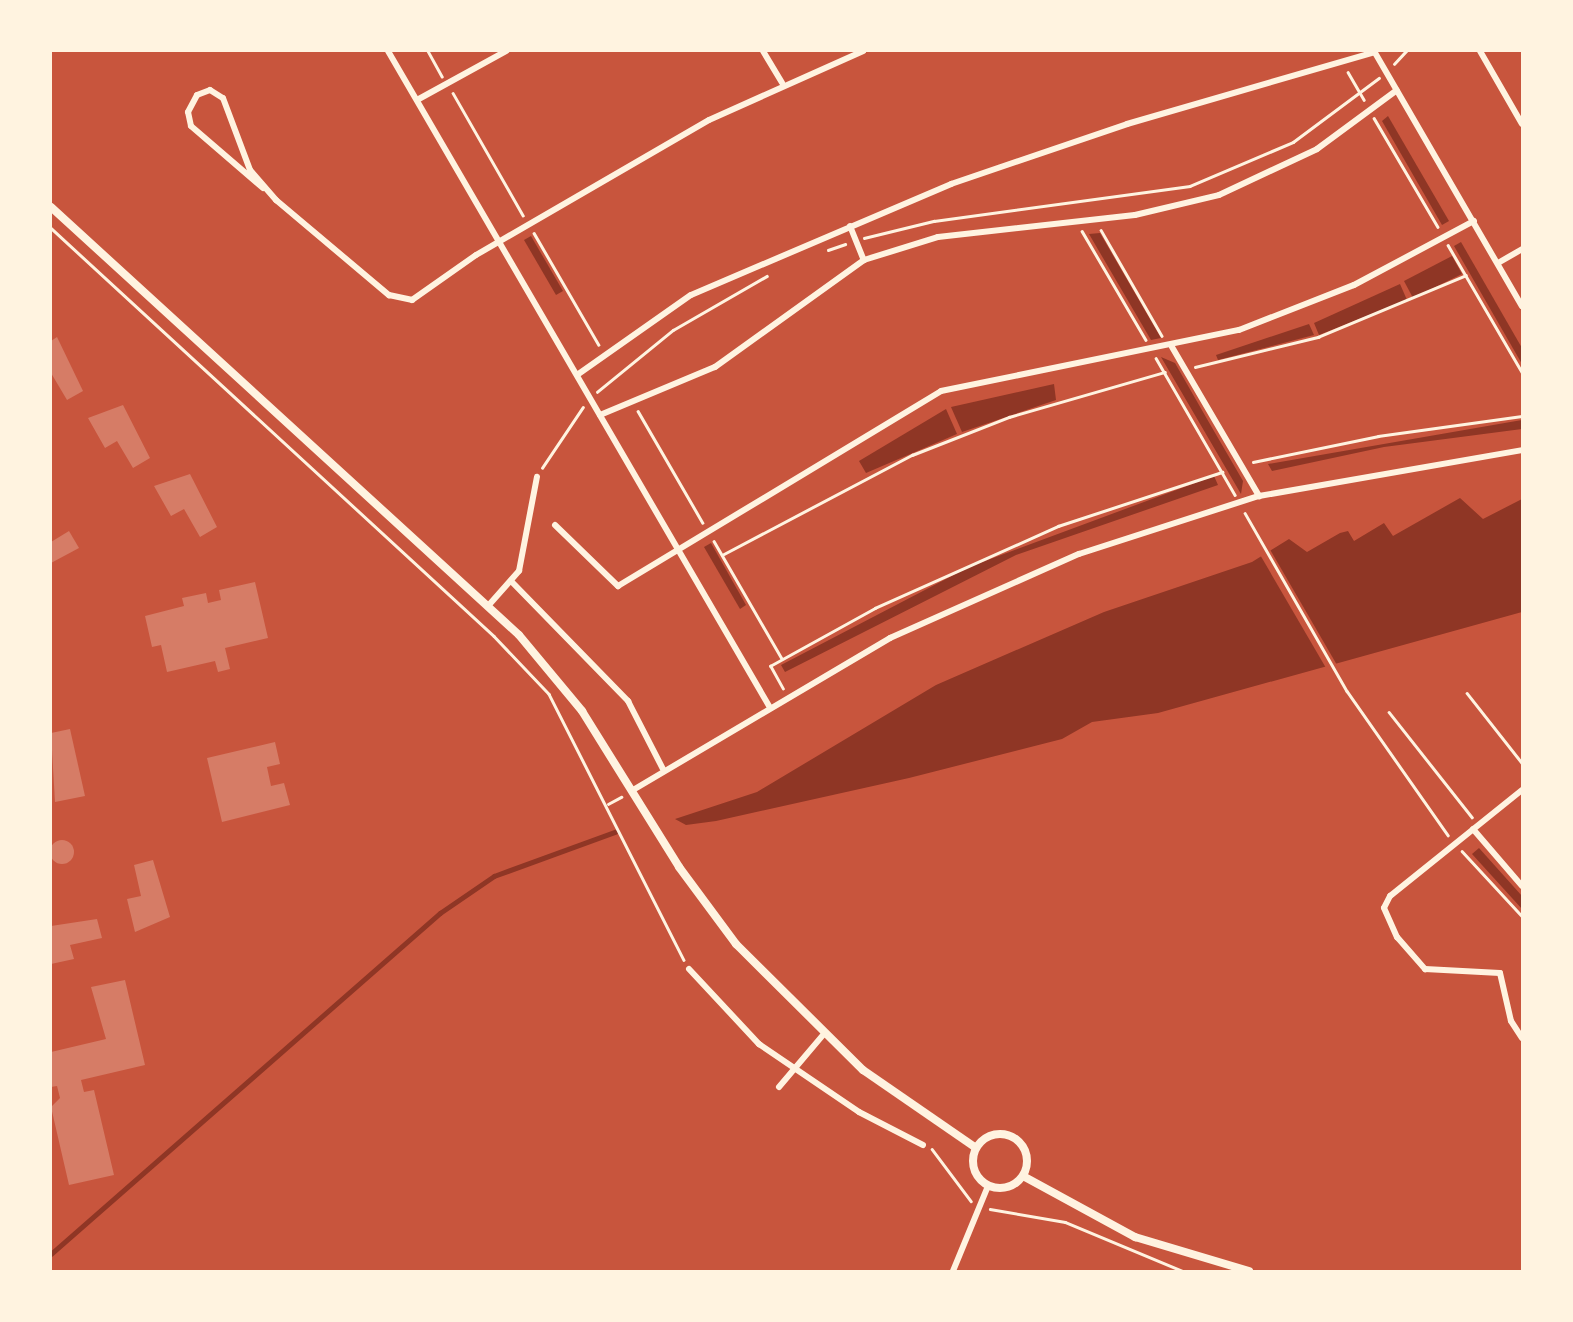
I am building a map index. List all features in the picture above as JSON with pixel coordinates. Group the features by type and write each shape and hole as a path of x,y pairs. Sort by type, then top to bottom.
{"street":[{"path":"388,51 769,706"},
{"path":"417,100 506,51"},
{"path":"763,51 782,83"},
{"path":"263,188 223,98 211,90 197,95 189,107 191,126 263,188 400,301 435,288 529,224 782,83 863,51"},
{"path":"1480,51 1522,124"},
{"path":"577,375 691,295 850,226 1127,124 1375,52 1522,306"},
{"path":"600,415 715,367 864,261 937,237 1095,220 1186,205 1253,182 1330,142 1397,90"},
{"path":"51,207 488,606 561,682 711,913 823,1035 908,1104 976,1148"},
{"path":"555,525 618,586 941,391 997,374 1171,348 1305,307 1474,221"},
{"path":"850,226 864,261"},
{"path":"1498,263 1522,249"},
{"path":"1171,348 1259,496"},
{"path":"633,790 663,769 787,695 1025,575 1259,496 1522,450"},
{"path":"488,606 511,581 522,561 537,477"},
{"path":"511,581 628,701 663,769"},
{"path":"1522,790 1390,896 1385,914 1413,958 1433,973 1500,973 1511,1021 1522,1038"},
{"path":"1476,827 1522,886"},
{"path":"689,969 727,1016 794,1069 923,1145"},
{"path":"779,1087 823,1035"},
{"path":"1009,1135 1026,1152 1023,1176 1001,1188 988,1186 974,1169 976,1148 985,1139 1009,1135"},
{"path":"1023,1176 1135,1237 1249,1271"},
{"path":"953,1271 988,1186"}],"path":[{"path":"428,51 604,354"},
{"path":"1342,63 1522,372"},
{"path":"1095,220 1171,348"},
{"path":"51,228 494,636 549,694 689,969"},
{"path":"1185,369 1318,337 1466,275"},
{"path":"722,555 924,450 1046,405 1165,372"},
{"path":"537,477 554,444 591,399"},
{"path":"1241,466 1378,436 1522,416"},
{"path":"787,695 770,666 875,608 1058,526 1222,472"},
{"path":"1239,502 1336,672 1446,832"},
{"path":"1467,693 1522,763"},
{"path":"1390,712 1476,827"},
{"path":"1455,844 1522,916"},
{"path":"923,1145 945,1160 963,1196 980,1204 1065,1222 1183,1271"}],"shaded area":[{"path":"1388,116 1449,221 1442,225 1382,121"},
{"path":"1100,233 1161,338 1151,340 1089,234"},
{"path":"531,236 563,291 556,295 524,240"},
{"path":"1461,242 1522,348 1522,364 1454,246"},
{"path":"1452,256 1462,274 1413,298 1404,281"},
{"path":"1400,284 1407,300 1319,335 1314,323"},
{"path":"1309,324 1314,335 1218,360 1216,355"},
{"path":"1161,357 1175,363 1243,481 1241,494"},
{"path":"1054,384 1056,400 962,432 951,407"},
{"path":"946,409 957,434 866,473 859,461"},
{"path":"1522,420 1522,429 1384,447 1272,471 1268,464"},
{"path":"1214,476 1218,485 1016,555 785,672 781,665 969,567"},
{"path":"1460,498 1483,519 1522,499 1522,612 1158,713 1092,722 1062,739 909,778 716,821 686,825 675,819 757,792 936,685 1104,612 1252,562 1289,539 1307,552 1348,531 1354,541 1384,523 1393,536"},
{"path":"711,543 746,605 740,609 704,547"},
{"path":"1479,848 1522,896 1522,909 1472,854"}],"pier":[{"path":"1268,546 1337,665 1326,668 1259,553"}],"building":[{"path":"57,337 83,391 67,400 51,373 51,341"},
{"path":"123,405 150,458 133,468 117,441 105,448 88,418"},
{"path":"190,474 217,527 200,537 184,509 171,516 154,486"},
{"path":"69,531 79,548 51,563 51,542"},
{"path":"255,582 268,638 225,648 230,669 218,672 215,661 167,672 161,645 152,647 145,616 184,606 182,598 206,593 208,603 221,600 219,590"},
{"path":"70,729 85,796 55,802 51,733"},
{"path":"275,742 280,764 267,767 271,786 284,783 290,805 222,822 207,758"},
{"path":"62,840 73,847 74,852 67,863 62,864 51,857 50,852 57,841"},
{"path":"153,860 170,917 135,932 127,899 141,896 134,865"},
{"path":"97,919 102,938 70,945 74,959 51,964 51,926"},
{"path":"125,980 145,1065 81,1080 84,1092 94,1090 114,1175 69,1185 51,1107 60,1098 57,1086 51,1087 51,1052 106,1039 91,987"}],"waterway":[{"path":"51,1254 440,913 494,876 615,832"}]}
